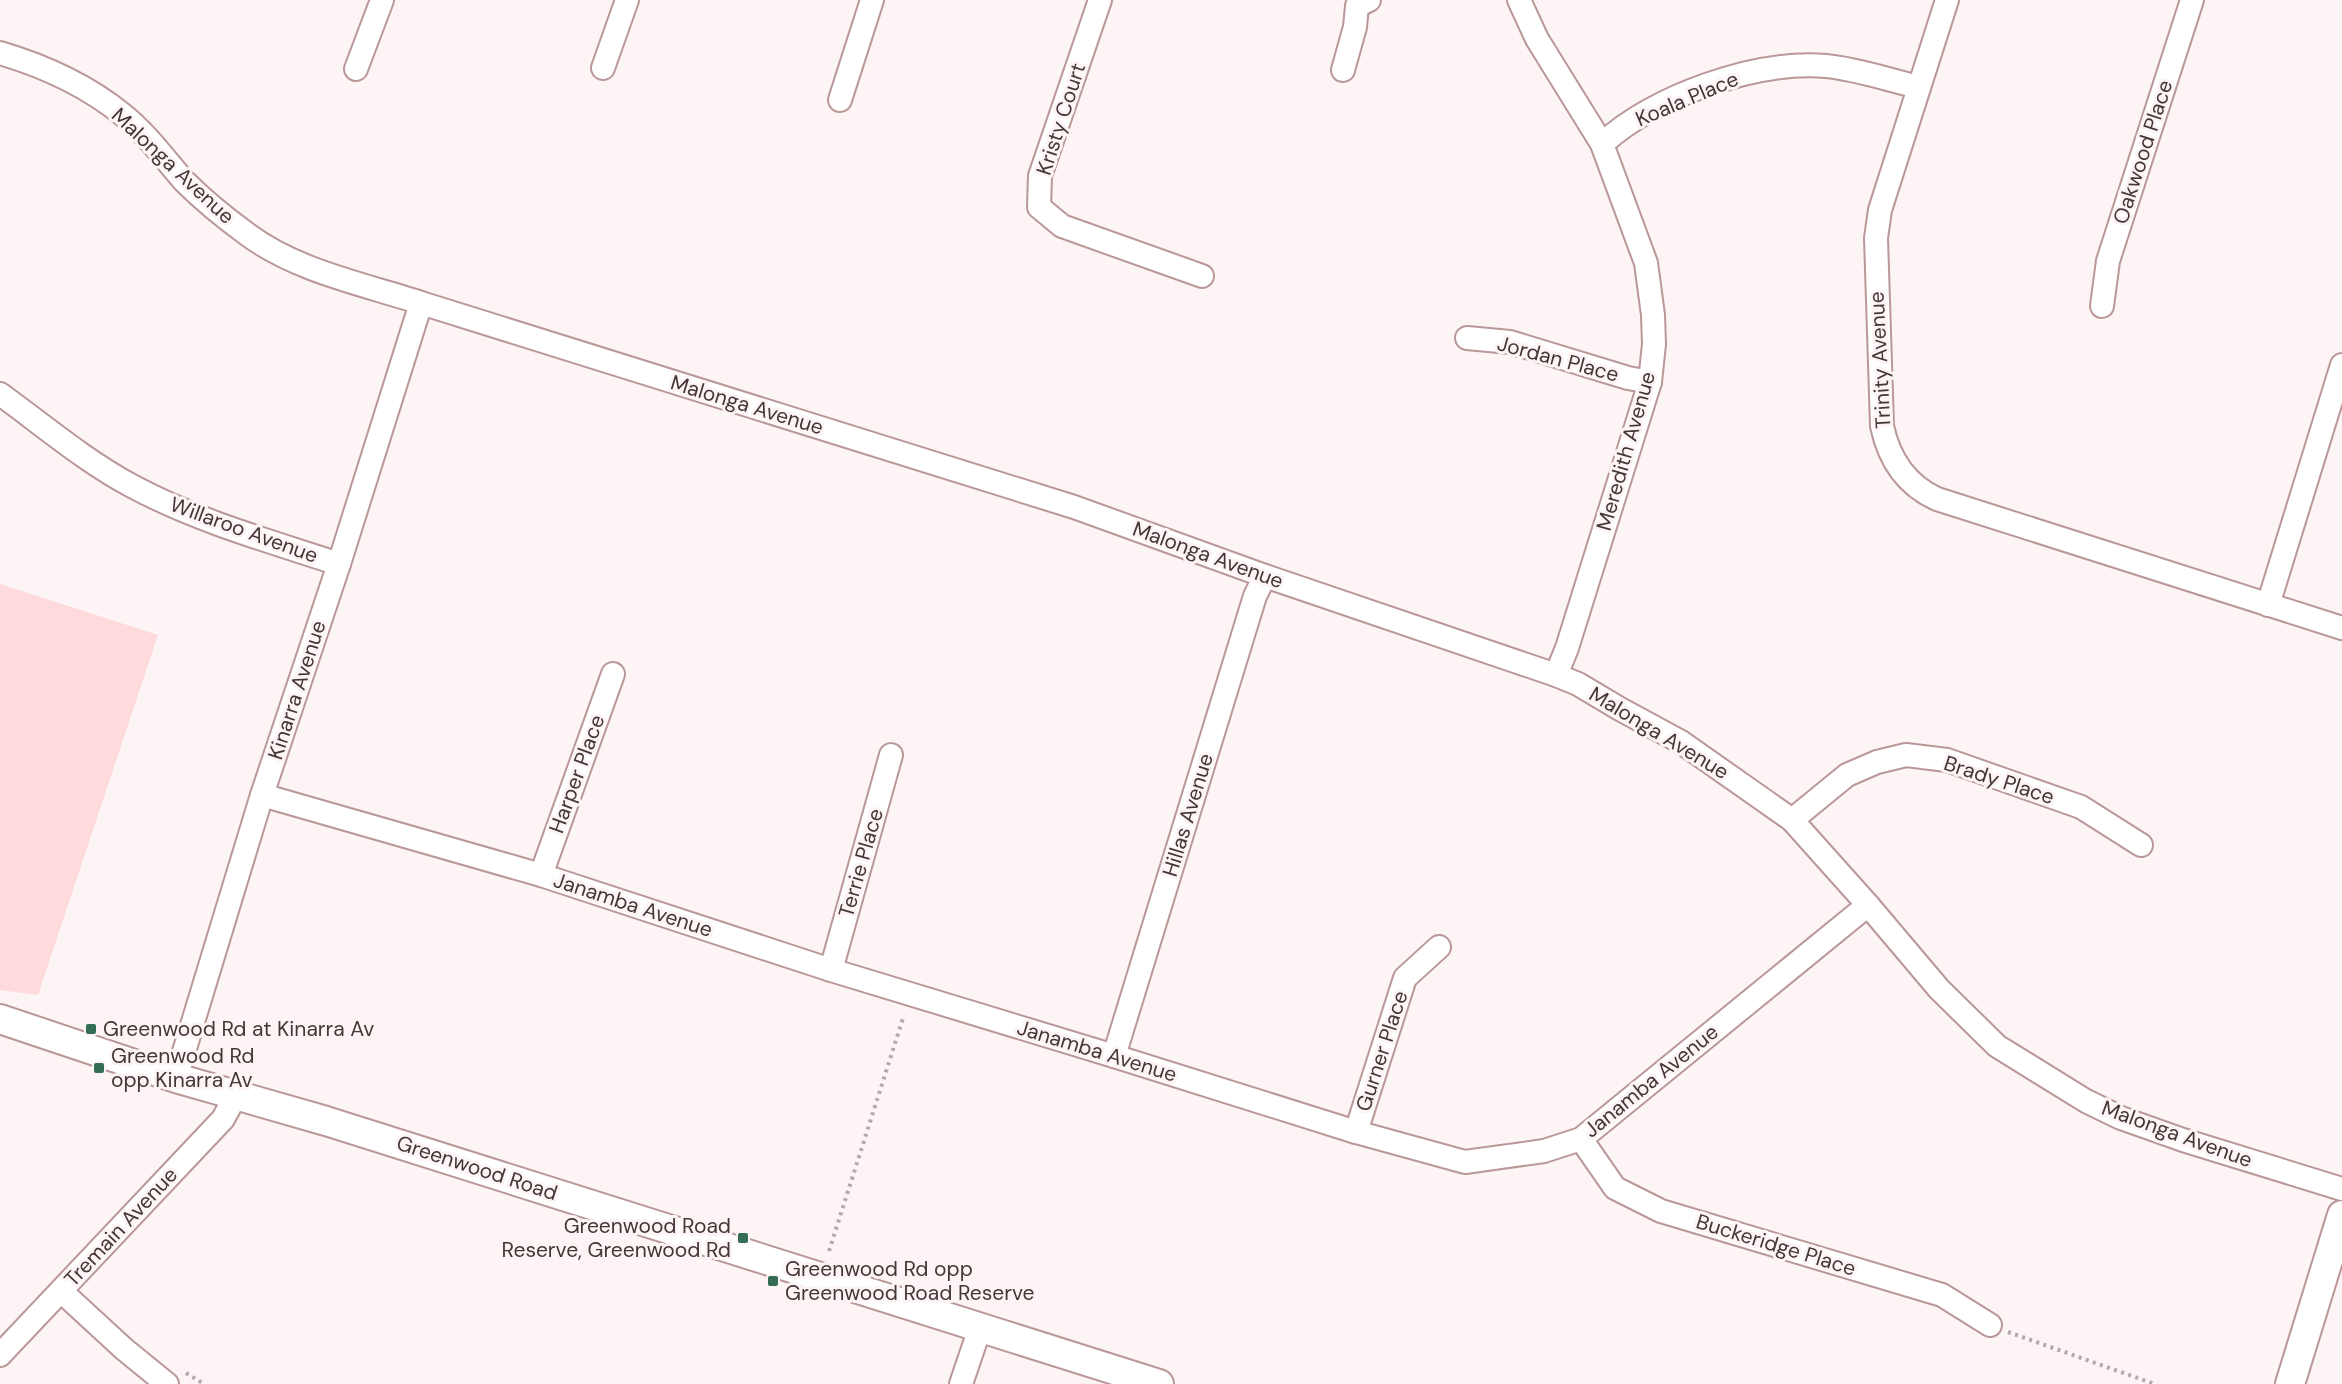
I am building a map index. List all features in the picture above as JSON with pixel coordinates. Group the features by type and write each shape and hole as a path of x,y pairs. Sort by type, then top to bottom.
{"street":[{"path":"356,69 382,0"},
{"path":"603,68 627,0"},
{"path":"840,100 872,0"},
{"name":"Kristy Court","path":"1100,0 1040,176 1039,207 1062,226 1202,276"},
{"name":"Meredith Avenue","path":"1519,0 1537,39 1602,144 1646,263 1654,344 1650,382 1567,648 1556,675"},
{"name":"Trinity Avenue","path":"1947,0 1880,210 1876,238 1882,426 1886,444 1895,462 1914,485 1922,492 1937,499 2342,628"},
{"name":"Oakwood Place","path":"2102,306 2108,261 2192,0"},
{"path":"1343,70 1360,2"},
{"name":"Malonga Avenue","path":"0,53 39,64 80,86 122,114 151,142 199,196 260,243 314,268 1074,507 1264,576 1578,684 1682,742 1792,820 1939,989 1997,1046 2086,1101 2121,1118 2342,1190"},
{"name":"Koala Place","path":"1602,144 1620,128 1666,103 1717,81 1762,69 1794,65 1825,66 1855,70 1919,87"},
{"name":"Kinarra Avenue","path":"176,1078 262,795 339,564 421,303"},
{"name":"Jordan Place","path":"1467,338 1510,342 1628,378 1650,382"},
{"path":"2268,605 2342,365"},
{"name":"Willaroo Avenue","path":"0,394 96,463 131,485 214,524 339,564"},
{"name":"Hillas Avenue","path":"1114,1056 1255,596 1264,576"},
{"name":"Harper Place","path":"541,874 613,674"},
{"name":"Terrie Place","path":"831,970 891,755"},
{"name":"Brady Place","path":"1792,820 1847,775 1877,762 1906,756 1947,760 2081,807 2141,845"},
{"name":"Janamba Avenue","path":"262,795 541,874 831,970 1356,1132 1466,1162 1544,1150 1581,1139 1868,905"},
{"name":"Gurner Place","path":"1356,1132 1405,978 1438,947"},
{"name":"Greenwood Road","path":"0,1019 176,1078 326,1121 1159,1384"},
{"name":"Tremain Avenue","path":"0,1355 223,1119 236,1095"},
{"name":"Buckeridge Place","path":"1581,1139 1615,1188 1661,1211 1942,1295 1990,1325"},
{"path":"2290,1384 2342,1215"},
{"path":"61,1290 124,1349 166,1384"},
{"path":"961,1384 980,1328"}],"path":[{"path":"829,1251 911,994"},
{"path":"1990,1325 2155,1384"}],"shaded area":[{"path":"0,584 158,635 38,995 0,990"}],"place":[{"name":"Greenwood Rd at Kinarra Av","path":"91,1029"},
{"name":"Greenwood Rd opp Kinarra Av","path":"99,1068"},
{"name":"Greenwood Road Reserve, Greenwood Rd","path":"743,1238"},
{"name":"Greenwood Rd opp Greenwood Road Reserve","path":"773,1281"}]}
